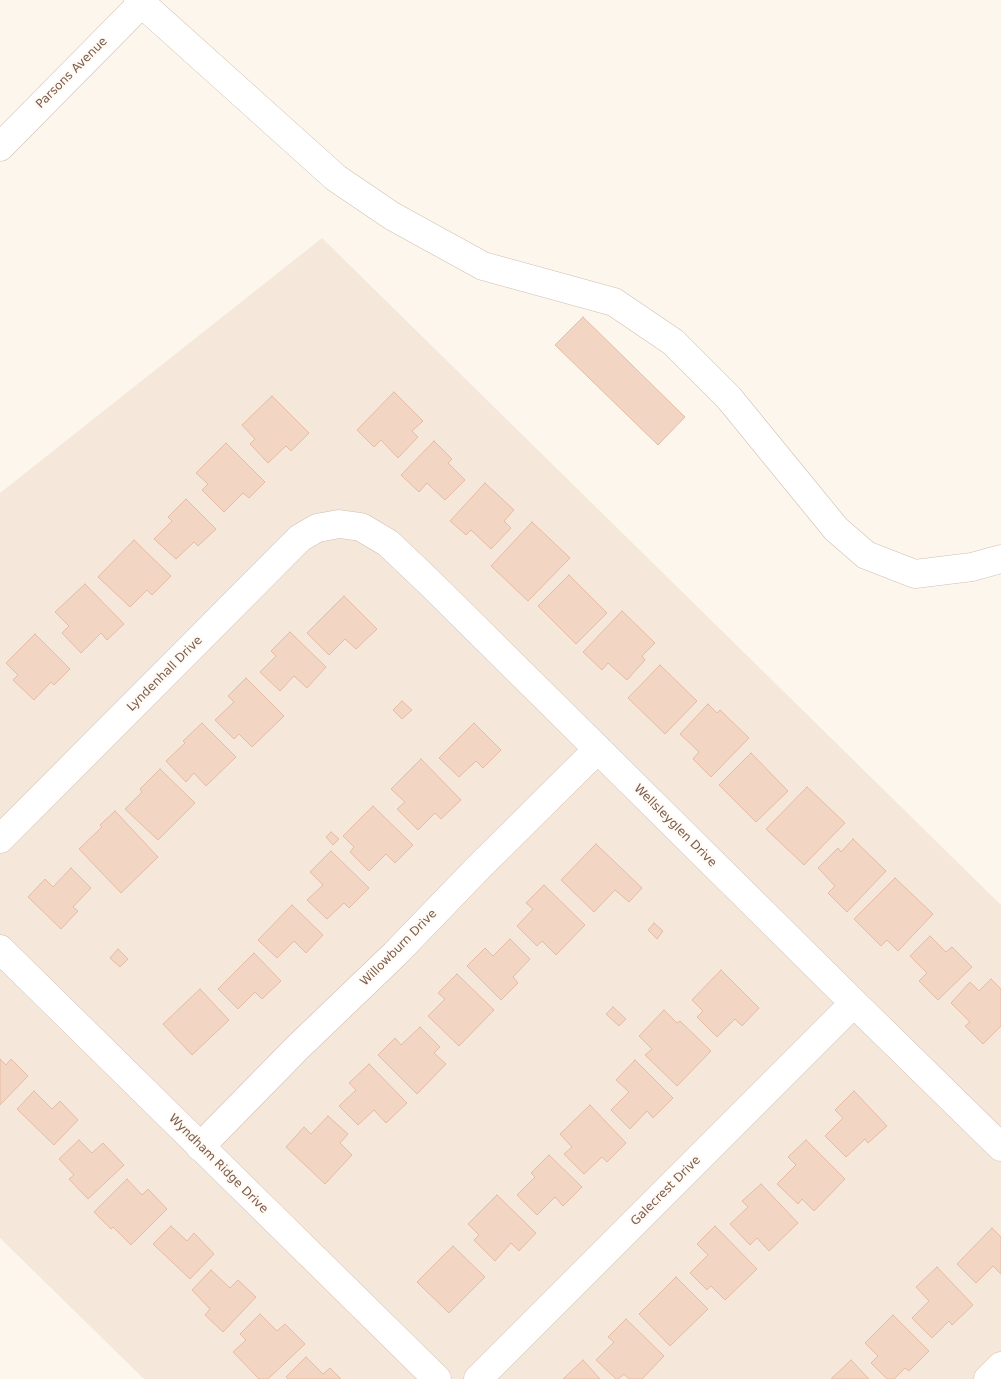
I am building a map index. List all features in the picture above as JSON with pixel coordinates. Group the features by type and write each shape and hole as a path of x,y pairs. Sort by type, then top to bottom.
{"street":[{"name":"Parsons Avenue","path":"0,146 142,1"},
{"path":"142,1 336,178 392,216 484,266 614,302 673,342 729,398 836,530 866,555 915,574 972,567 1001,559"},
{"name":"Wellsleyglen Drive","path":"338,524 361,527 388,542 1001,1147"},
{"name":"Lyndenhall Drive","path":"0,839 300,538 317,528 338,524"},
{"name":"Willowburn Drive","path":"200,1147 598,749"},
{"name":"Wyndham Ridge Drive","path":"0,950 437,1379"},
{"name":"Galecrest Drive","path":"478,1379 854,1003"},
{"path":"988,1379 1001,1366"}],"shaded area":[{"path":"322,238 1001,905 1001,1379 144,1379 0,1238 0,493"}],"building":[{"path":"583,317 685,417 658,445 555,345"},
{"path":"394,392 423,421 412,431 418,437 398,458 381,440 374,447 357,430"},
{"path":"272,396 309,433 291,451 286,446 268,463 250,444 255,439 242,425"},
{"path":"434,441 452,459 448,463 465,480 445,500 427,483 419,492 401,475"},
{"path":"226,443 265,482 249,498 243,493 224,512 202,490 208,484 196,473"},
{"path":"485,483 514,510 504,521 511,528 491,549 471,530 466,535 450,521"},
{"path":"186,499 216,529 198,546 194,542 176,559 154,539 172,521 168,517"},
{"path":"532,522 570,558 528,601 491,566"},
{"path":"134,540 171,576 152,595 147,590 130,607 98,577"},
{"path":"569,575 607,613 576,644 538,606"},
{"path":"85,584 124,624 107,640 101,633 81,653 62,633 69,626 55,612"},
{"path":"344,596 377,629 356,649 345,639 329,655 307,633"},
{"path":"622,611 655,643 642,656 645,660 627,680 608,663 602,670 583,652"},
{"path":"290,632 326,667 307,688 294,676 280,691 260,672 276,656 271,651"},
{"path":"35,634 70,669 54,685 51,682 34,700 13,680 18,675 6,663"},
{"path":"660,665 697,701 665,734 628,698"},
{"path":"246,678 284,716 252,747 239,734 234,739 215,720 234,702 228,696"},
{"path":"402,701 412,710 402,719 393,710"},
{"path":"708,704 717,713 720,710 749,738 711,777 693,759 699,752 680,734"},
{"path":"202,723 236,757 206,786 194,773 186,782 166,761"},
{"path":"474,723 501,750 483,768 476,761 459,777 439,758"},
{"path":"751,753 788,791 756,822 719,785"},
{"path":"421,759 461,800 441,819 435,813 418,830 397,809 405,802 391,789"},
{"path":"160,769 195,803 158,840 125,809 142,792 140,789"},
{"path":"807,787 845,823 804,865 766,829"},
{"path":"373,806 413,845 395,863 386,854 369,871 350,852 354,847 343,836"},
{"path":"115,811 158,857 121,893 79,849 102,827 100,825"},
{"path":"331,832 339,839 333,845 326,837"},
{"path":"853,839 886,871 847,912 828,893 835,886 818,868 838,848 841,852"},
{"path":"596,844 642,888 629,902 615,890 594,912 561,880"},
{"path":"331,851 369,888 349,908 344,903 327,919 307,900 323,885 310,872"},
{"path":"71,868 91,888 73,907 78,911 61,929 28,897 45,879 53,887"},
{"path":"895,878 933,914 898,951 887,940 881,946 854,919"},
{"path":"544,885 585,925 556,955 542,941 537,946 517,926 533,909 526,903"},
{"path":"292,905 323,935 306,953 294,941 277,958 258,940"},
{"path":"654,923 663,931 657,939 648,930"},
{"path":"930,936 946,952 952,947 972,967 938,1000 919,981 927,973 910,956"},
{"path":"510,939 530,959 513,977 518,983 501,1000 467,966 485,948 493,956"},
{"path":"118,949 128,959 120,967 110,958"},
{"path":"254,953 281,981 262,999 255,992 238,1009 218,989"},
{"path":"721,970 759,1008 742,1026 735,1019 717,1037 697,1017 703,1011 692,1000"},
{"path":"457,974 494,1010 459,1046 428,1016 445,999 438,993"},
{"path":"991,979 1001,989 1001,1026 983,1044 965,1026 970,1022 951,1003 970,982 979,991"},
{"path":"200,989 229,1020 192,1055 163,1024"},
{"path":"613,1007 626,1019 619,1026 606,1014"},
{"path":"664,1010 677,1023 680,1021 711,1051 677,1086 645,1055 652,1049 639,1036"},
{"path":"420,1027 440,1047 434,1053 446,1064 417,1094 378,1055 395,1038 401,1045"},
{"path":"0,1059 6,1065 11,1059 28,1076 0,1105"},
{"path":"635,1060 673,1098 653,1118 647,1111 630,1129 611,1110 629,1092 616,1080"},
{"path":"369,1064 407,1103 386,1123 374,1110 358,1125 339,1106 356,1090 349,1083"},
{"path":"34,1091 52,1109 60,1101 78,1120 54,1145 17,1109"},
{"path":"854,1091 887,1126 868,1143 865,1139 846,1157 825,1136 843,1118 835,1110"},
{"path":"590,1105 626,1143 607,1162 602,1157 584,1174 564,1154 572,1147 560,1134"},
{"path":"328,1116 348,1134 340,1143 352,1155 325,1184 286,1147 304,1127 311,1134"},
{"path":"79,1140 92,1153 103,1143 124,1165 88,1199 69,1179 74,1175 59,1159"},
{"path":"806,1140 845,1179 814,1211 802,1199 798,1204 777,1184 796,1165 788,1157"},
{"path":"549,1155 582,1187 563,1206 555,1197 537,1215 517,1195 535,1177 531,1173"},
{"path":"127,1179 142,1195 148,1189 167,1209 131,1245 94,1212"},
{"path":"761,1184 798,1223 769,1251 757,1238 750,1245 730,1224 748,1207 742,1201"},
{"path":"497,1195 536,1233 519,1251 511,1243 495,1261 474,1240 479,1235 468,1224"},
{"path":"171,1226 187,1241 194,1233 214,1254 190,1279 153,1244"},
{"path":"715,1226 757,1269 725,1300 711,1286 707,1290 690,1273 708,1255 697,1244"},
{"path":"992,1228 1001,1237 1001,1274 993,1266 976,1283 957,1264"},
{"path":"453,1246 485,1277 449,1313 417,1282"},
{"path":"937,1267 973,1305 952,1325 949,1321 932,1338 912,1318 929,1301 916,1287"},
{"path":"211,1270 230,1288 238,1280 256,1297 223,1332 205,1315 210,1309 192,1290"},
{"path":"676,1277 708,1309 670,1346 639,1314"},
{"path":"260,1314 277,1331 285,1324 305,1344 268,1379 259,1379 233,1352 246,1340 240,1334"},
{"path":"893,1315 929,1351 909,1371 905,1368 894,1379 887,1379 871,1363 878,1356 865,1343"},
{"path":"626,1319 664,1356 642,1379 629,1379 624,1374 616,1379 596,1360 614,1342 608,1337"},
{"path":"306,1357 323,1374 330,1368 341,1379 288,1379 286,1377"},
{"path":"583,1360 600,1379 563,1379"},
{"path":"851,1360 869,1379 831,1379"}]}
